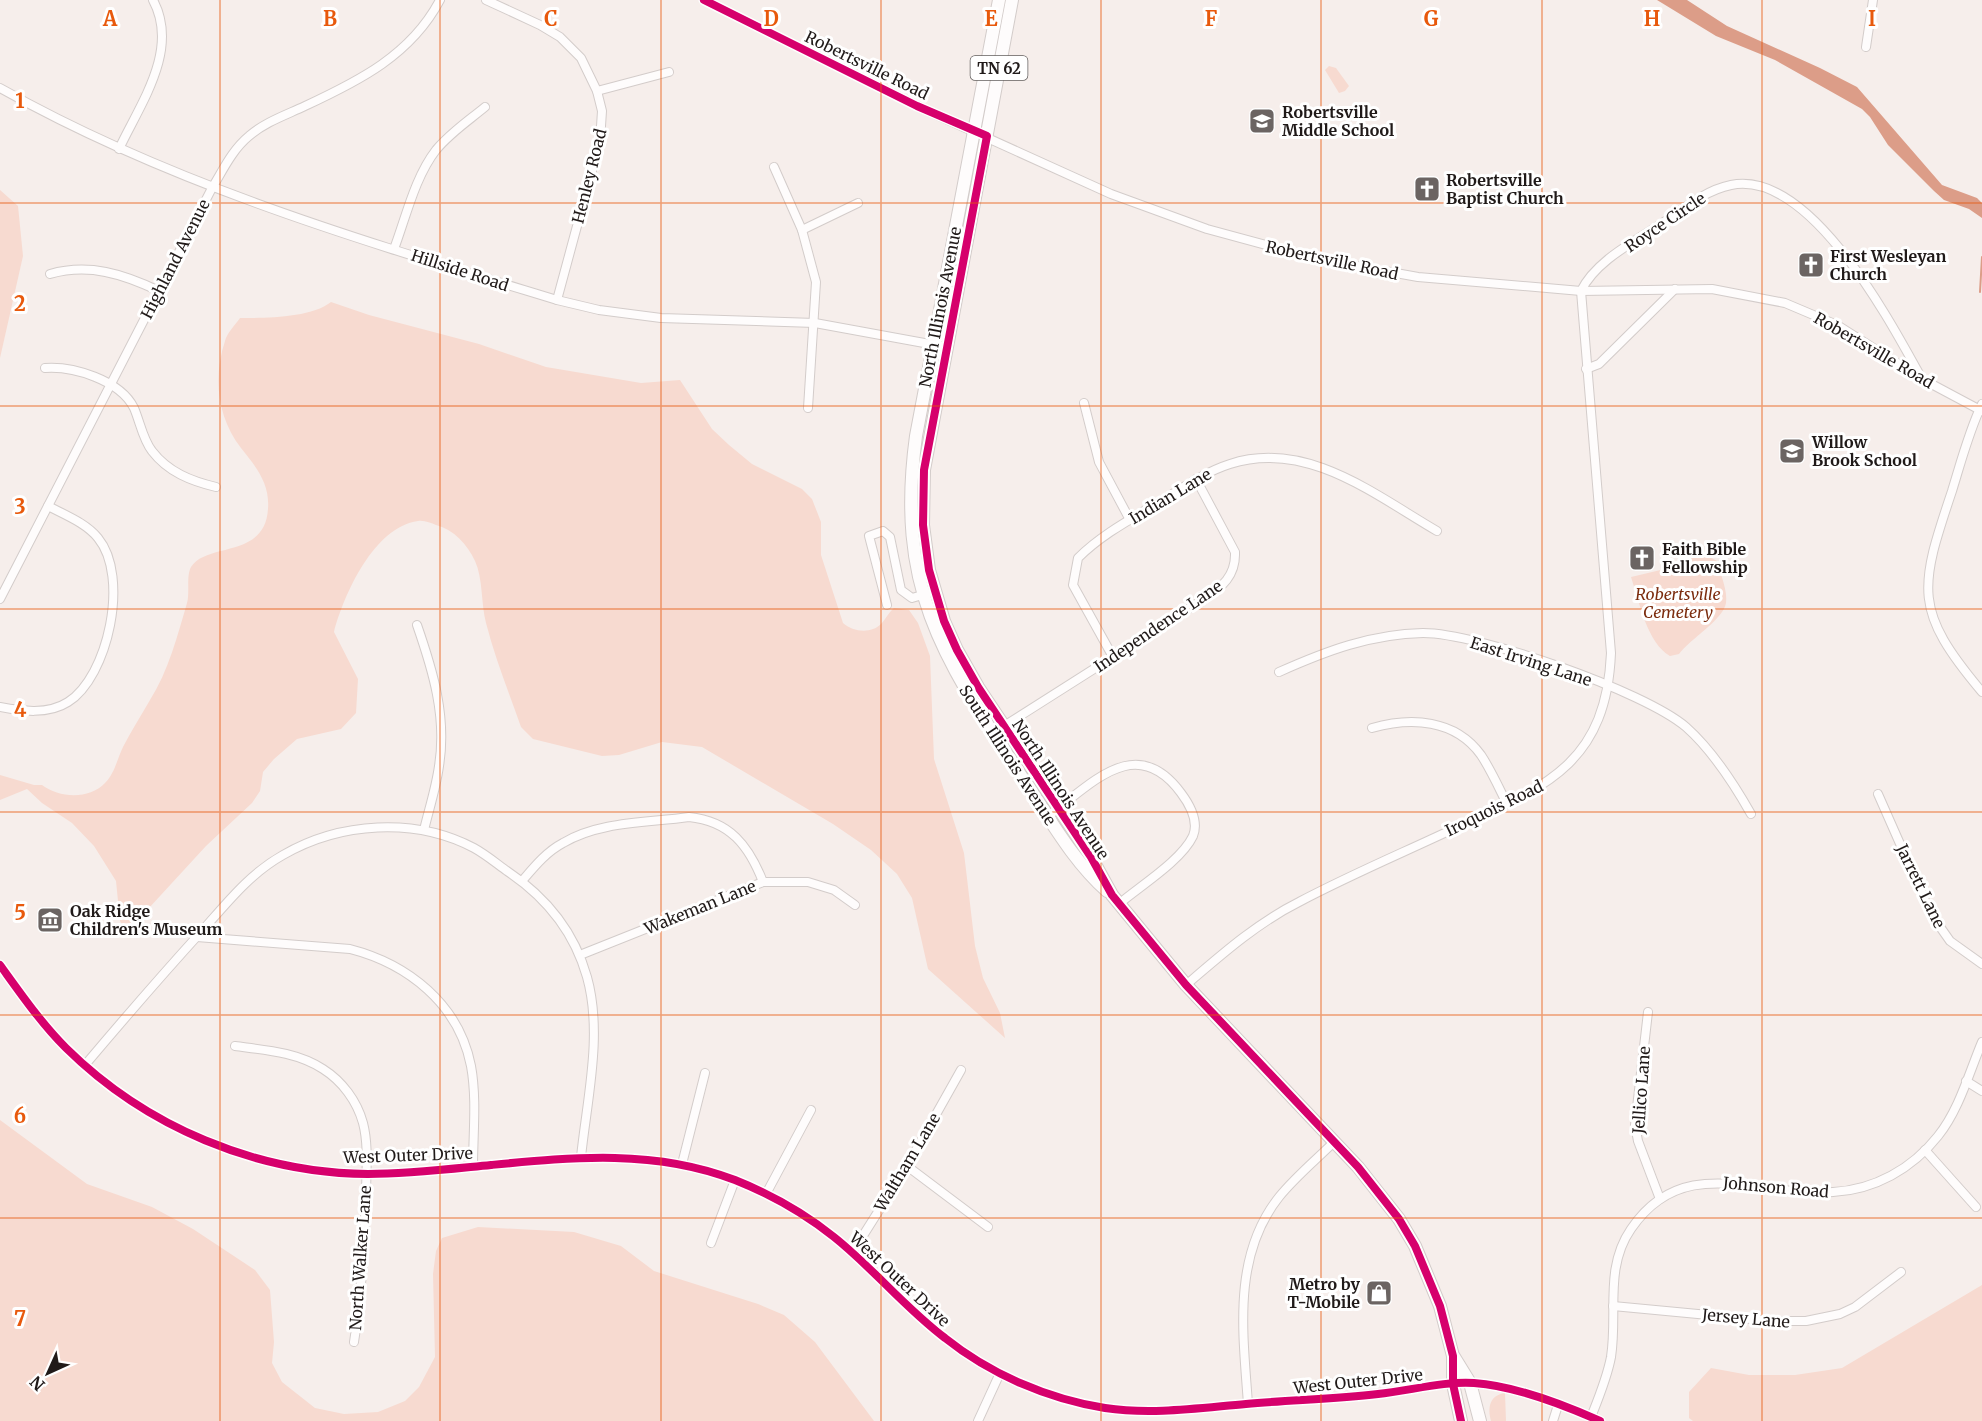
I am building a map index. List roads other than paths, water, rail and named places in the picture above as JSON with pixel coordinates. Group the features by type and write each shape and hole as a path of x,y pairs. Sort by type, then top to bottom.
{"highway":[{"name":"TN 62","path":"929,593 913,547 910,492 916,436 999,0"},
{"name":"North Illinois Avenue","path":"1012,0 928,443 923,499 929,593 999,730 1053,812 1091,857 1115,900 1185,985 1335,1142 1381,1194 1415,1246 1440,1306 1453,1356"},
{"path":"1453,1356 1470,1383 1480,1421"},
{"path":"1453,1356 1453,1384 1461,1421"}],"street":[{"path":"119,149 159,62 163,44 163,25 153,0"},
{"name":"Highland Avenue","path":"0,599 212,188 232,155 251,134 262,126 350,85 385,63 422,27 440,0"},
{"name":"Henley Road","path":"486,0 560,37 581,58 597,91 602,111 600,141 556,300"},
{"path":"1866,46 1873,0"},
{"name":"Robertsville Road","path":"710,1 917,106 1121,198 1207,229 1299,254 1418,278 1581,291 1712,289 1785,303 1837,325 1922,379 1981,408"},
{"path":"597,91 669,72"},
{"name":"Hillside Road","path":"0,88 119,149 212,188 556,300 599,310 661,318 815,323 946,348"},
{"path":"394,249 423,173 436,151 452,133 485,107"},
{"path":"774,167 802,230 816,282 808,408"},
{"name":"Royce Circle","path":"1581,291 1587,279 1602,265 1705,195 1732,184 1766,188 1808,212 1831,237 1922,379"},
{"path":"802,230 858,202"},
{"path":"50,274 82,269 102,270 131,278 159,291"},
{"path":"1586,369 1599,364 1675,289"},
{"name":"Iroquois Road","path":"1185,985 1256,928 1296,903 1507,804 1553,779 1571,761 1595,728 1610,687 1611,653 1581,291"},
{"path":"45,368 65,366 83,372 124,395 133,406 151,450 164,464 178,474 216,487"},
{"path":"1084,403 1099,462 1130,519"},
{"path":"1981,408 1933,544 1927,571 1928,598 1935,624 1950,653 1982,692"},
{"name":"Indian Lane","path":"1113,657 1076,592 1073,574 1078,558 1089,547 1130,519 1196,478 1232,463 1281,458 1327,468 1437,531"},
{"name":"Independence Lane","path":"999,730 1219,589 1233,572 1234,548 1196,478"},
{"path":"0,707 32,711 62,706 74,698 94,674 105,644 111,614 111,564 104,547 89,530 48,506"},
{"path":"887,605 869,536 876,531 883,531 890,537 901,590 912,598 929,593"},
{"path":"417,625 438,694 442,724 439,767 424,830"},
{"name":"East Irving Lane","path":"1280,672 1338,648 1370,639 1424,633 1491,644 1610,687 1653,706 1686,727 1735,786 1751,814"},
{"path":"1372,728 1405,720 1424,721 1448,729 1473,745 1482,757 1507,804"},
{"path":"1053,812 1107,773 1123,765 1140,763 1155,767 1171,780 1183,796 1194,818 1194,834 1178,856 1115,900"},
{"name":"Jarrett Lane","path":"1878,794 1931,914 1950,940 1982,964"},
{"path":"522,881 551,851 579,836 606,826 689,818 703,819 733,832 745,845 763,882"},
{"path":"84,1065 254,875 283,855 307,843 352,830 381,828 424,830 474,848 522,881 555,913 580,955 587,978 594,1028 581,1157"},
{"name":"Wakeman Lane","path":"580,955 763,882 808,882 834,890 855,905"},
{"path":"197,937 350,949 374,956 417,980 445,1008 467,1051 474,1095 473,1167"},
{"name":"West Outer Drive","path":"0,965 50,1030 84,1065 149,1112 218,1146 292,1167 366,1174 581,1157 634,1158 682,1164 735,1180 766,1194 811,1220 852,1253 938,1333 962,1351 999,1373 1066,1400 1104,1408 1144,1412 1375,1394 1470,1383 1504,1388 1600,1421"},
{"name":"Jellico Lane","path":"1648,1012 1635,1125 1638,1141 1660,1199"},
{"name":"Johnson Road","path":"1591,1417 1611,1357 1614,1269 1623,1242 1638,1220 1660,1199 1692,1185 1710,1182 1816,1193 1859,1189 1895,1174 1925,1150 1950,1117 1982,1042"},
{"name":"North Walker Lane","path":"236,1046 285,1053 323,1068 335,1078 353,1100 363,1123 366,1174 363,1258 354,1342"},
{"name":"Waltham Lane","path":"852,1253 907,1166 961,1070"},
{"path":"682,1164 705,1073"},
{"path":"1966,1081 1982,1091"},
{"path":"766,1194 811,1110"},
{"path":"1248,1404 1243,1290 1262,1224 1281,1195 1335,1142"},
{"path":"1925,1150 1976,1207"},
{"path":"907,1166 988,1227"},
{"path":"711,1243 735,1180"},
{"name":"Jersey Lane","path":"1613,1306 1788,1323 1806,1322 1840,1314 1856,1307 1901,1272"},
{"path":"978,1421 999,1373"},
{"path":"1552,1421 1558,1405"}],"waterway":[{"path":"1980,292 1982,257"}],"place":[{"name":"Robertsville Middle School","path":"1262,121"},
{"name":"Robertsville Baptist Church","path":"1427,189"},
{"name":"First Wesleyan Church","path":"1811,265"},
{"name":"Willow Brook School","path":"1792,451"},
{"name":"Faith Bible Fellowship","path":"1642,558"},
{"name":"Oak Ridge Children's Museum","path":"50,920"},
{"name":"Metro by T-Mobile","path":"1379,1293"}],"park label":[{"name":"Robertsville Cemetery","path":"1678,603"}]}
